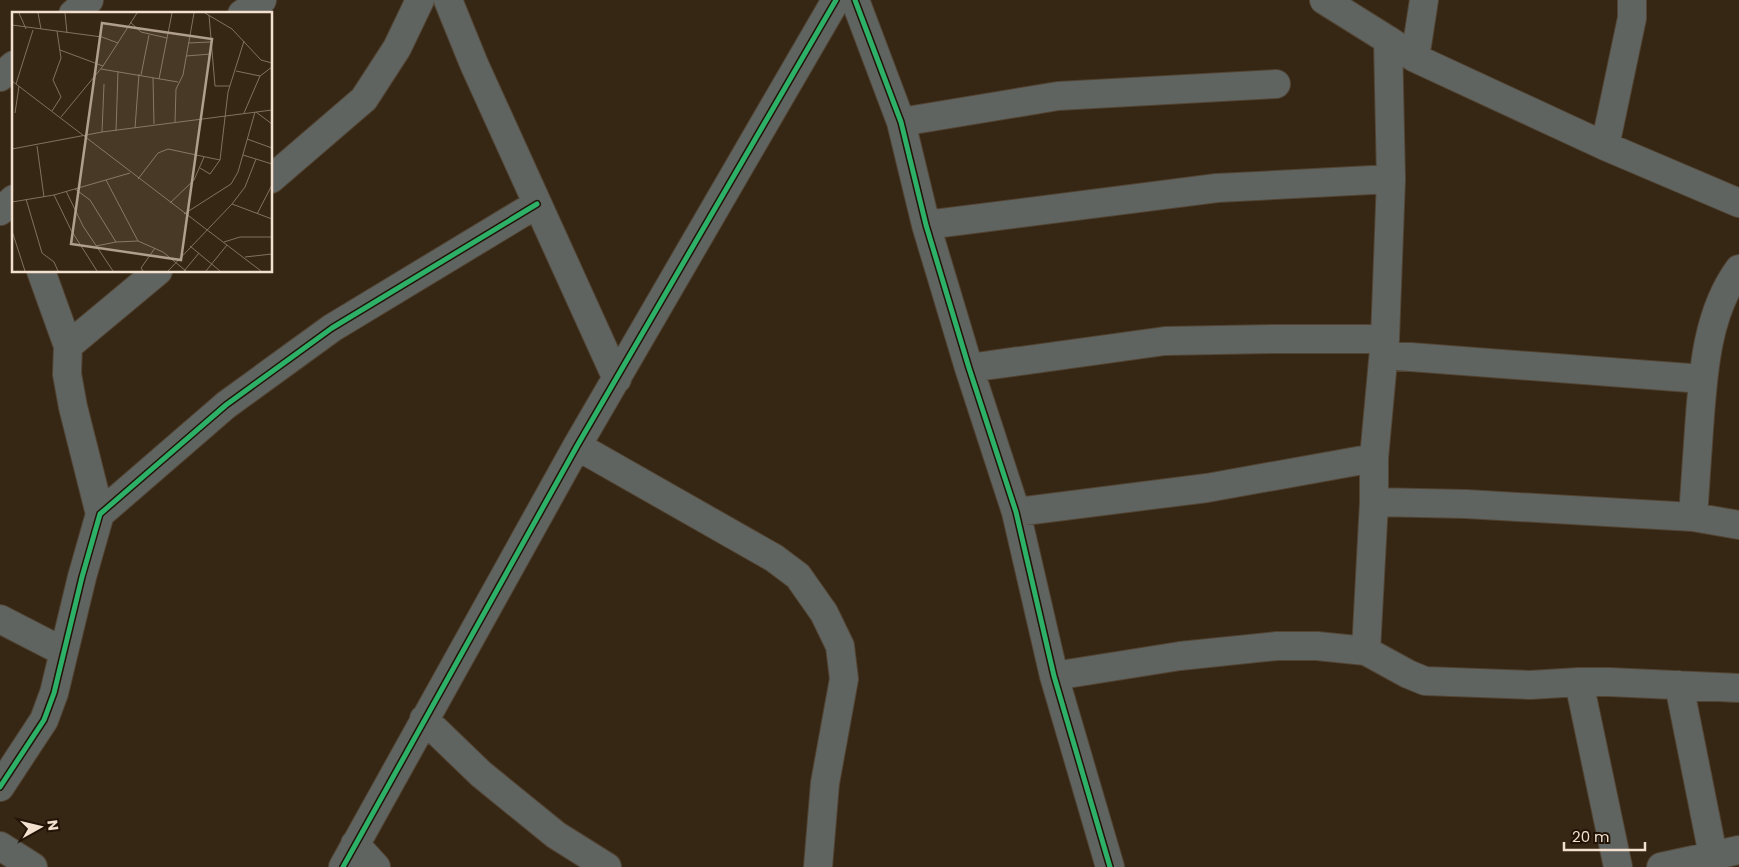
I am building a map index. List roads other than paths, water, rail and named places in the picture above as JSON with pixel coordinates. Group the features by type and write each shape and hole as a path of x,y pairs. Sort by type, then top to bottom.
{"street":[{"path":"75,12 89,0"},
{"path":"245,12 262,0"},
{"path":"272,178 364,99 397,48 420,0"},
{"path":"448,0 474,64 617,379"},
{"path":"376,867 349,855 577,446 836,0"},
{"path":"855,0 901,122 926,225 1016,512 1054,676 1110,867"},
{"path":"1324,0 1414,58 1605,146 1739,203"},
{"path":"1414,58 1424,0"},
{"path":"1605,146 1632,18 1632,0"},
{"path":"1366,651 1374,502 1374,458 1384,347 1391,179 1388,40"},
{"path":"0,77 12,67"},
{"path":"901,122 1058,96 1276,84"},
{"path":"926,225 1217,188 1391,179"},
{"path":"0,211 12,201"},
{"path":"100,514 226,405 324,334 537,204"},
{"path":"1693,517 1703,379 1716,315 1731,280 1739,269"},
{"path":"0,786 44,720 54,693 82,577 100,514 67,374 68,346 40,272"},
{"path":"68,346 157,272"},
{"path":"970,368 1165,341 1276,339 1384,347 1703,379"},
{"path":"577,446 774,558 798,576 824,612 840,646 844,680 825,783 818,867"},
{"path":"1016,512 1207,488 1374,458"},
{"path":"1374,502 1466,504 1693,517 1739,525"},
{"path":"0,619 64,652"},
{"path":"1054,676 1180,656 1277,646 1317,646 1366,651 1425,681 1530,685 1579,682 1739,688"},
{"path":"1579,682 1618,867"},
{"path":"1661,867 1726,853 1679,685"},
{"path":"424,719 481,774 556,835 607,867"},
{"path":"0,846 33,867"}]}
